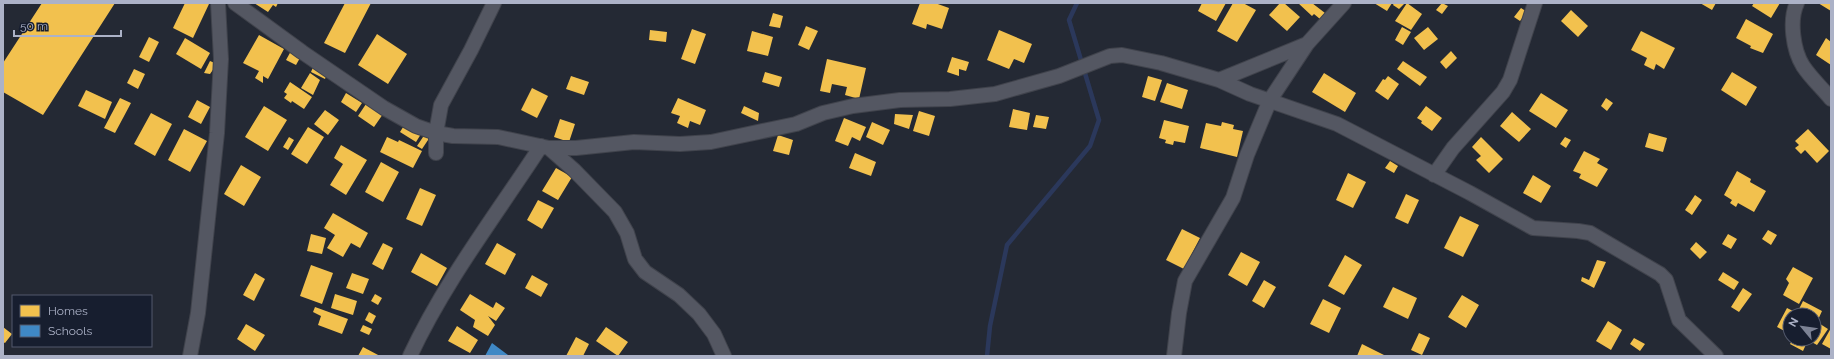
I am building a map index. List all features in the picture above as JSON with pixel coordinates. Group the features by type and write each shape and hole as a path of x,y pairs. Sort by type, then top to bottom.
{"street":[{"path":"190,356 198,313 217,133 221,59 218,3"},
{"path":"235,3 302,52 384,108 416,126 436,134 498,137 545,147 576,148 634,142 680,144 711,142 796,124 823,113 853,106 900,100 950,99 996,94 1059,76 1110,56 1122,55 1135,57 1220,80 1250,94 1337,124 1533,228 1590,233 1660,274 1666,280 1679,320 1716,356"},
{"path":"436,153 436,134 441,104 472,50 494,3"},
{"path":"1434,175 1453,148 1503,92 1510,80 1535,3"},
{"path":"1797,3 1792,21 1792,34 1802,65 1831,99"},
{"path":"1174,356 1179,313 1185,281 1233,198 1246,155 1270,100 1306,44 1337,5"},
{"path":"1220,80 1306,44"},
{"path":"410,356 425,323 461,264 545,147"},
{"path":"545,147 574,170 615,212 628,233 635,259 638,263 645,272 679,295 699,314 714,334 724,356"}],"building: Homes":[{"path":"42,3 115,3 43,115 3,92 3,63"},
{"path":"185,3 209,4 193,38 173,28"},
{"path":"254,3 278,3 276,7 273,5 268,12"},
{"path":"345,3 371,3 345,53 324,43"},
{"path":"920,3 935,3 949,8 942,29 927,24 926,29 912,24"},
{"path":"1202,3 1226,3 1216,21 1198,11"},
{"path":"1233,3 1243,3 1256,10 1237,42 1217,31"},
{"path":"1280,3 1284,3 1300,17 1287,31 1269,15"},
{"path":"1298,3 1312,3 1325,13 1320,19 1314,14 1312,16"},
{"path":"1374,3 1392,3 1387,11"},
{"path":"1394,3 1405,3 1399,9 1393,5"},
{"path":"1407,3 1422,14 1411,30 1395,21"},
{"path":"1442,3 1448,6 1442,14 1436,10"},
{"path":"1700,3 1716,3 1712,10"},
{"path":"1754,3 1780,3 1771,18 1752,6"},
{"path":"1818,3 1831,3 1831,11"},
{"path":"1521,8 1527,12 1520,21 1514,17"},
{"path":"1571,10 1588,26 1578,37 1561,21"},
{"path":"773,13 783,16 780,28 769,26"},
{"path":"1746,19 1773,34 1763,53 1750,48 1751,46 1736,38"},
{"path":"806,26 818,31 809,50 798,45"},
{"path":"1402,27 1411,32 1403,45 1395,40"},
{"path":"1428,27 1438,39 1424,50 1414,38"},
{"path":"692,29 706,34 695,64 681,59"},
{"path":"650,30 667,32 666,42 649,40"},
{"path":"999,30 1032,44 1024,63 1014,59 1009,69 987,60"},
{"path":"752,31 773,37 768,56 747,51"},
{"path":"1641,31 1675,48 1664,69 1656,64 1654,70 1644,65 1647,58 1631,50"},
{"path":"377,34 407,54 388,84 358,65"},
{"path":"259,35 284,49 268,79 263,76 263,83 255,78 259,71 243,63"},
{"path":"149,37 159,42 149,62 139,57"},
{"path":"185,38 210,53 201,69 176,54"},
{"path":"1826,38 1831,42 1831,65 1816,55"},
{"path":"291,51 301,56 296,65 286,60"},
{"path":"1451,51 1457,58 1446,69 1440,62"},
{"path":"952,57 969,62 966,71 959,69 959,76 947,72"},
{"path":"827,59 866,68 859,99 845,95 847,87 832,84 830,93 820,91"},
{"path":"210,61 217,64 210,74 204,73"},
{"path":"1403,61 1427,77 1420,86 1397,69"},
{"path":"314,65 328,71 325,79 311,72"},
{"path":"134,69 145,74 138,89 127,83"},
{"path":"765,72 782,77 779,87 762,82"},
{"path":"1732,72 1757,87 1746,106 1721,90"},
{"path":"310,73 320,80 313,95 301,88"},
{"path":"1324,73 1356,93 1345,112 1312,92"},
{"path":"571,76 589,82 584,95 566,89"},
{"path":"1148,76 1162,80 1155,101 1142,97"},
{"path":"1388,76 1399,84 1388,100 1375,91 1383,79 1385,80"},
{"path":"290,82 312,97 304,109 292,101 291,103 284,98 287,94 284,92"},
{"path":"1167,83 1188,90 1182,109 1160,102"},
{"path":"532,88 548,96 537,118 521,110"},
{"path":"86,90 112,102 105,119 78,106"},
{"path":"346,93 362,103 356,112 341,102"},
{"path":"1541,93 1568,110 1556,128 1529,111"},
{"path":"120,98 131,103 115,133 104,128"},
{"path":"678,98 706,110 700,125 690,121 688,128 677,123 680,116 671,113"},
{"path":"1606,98 1613,103 1607,111 1601,106"},
{"path":"197,100 210,107 201,124 188,117"},
{"path":"366,104 383,114 374,127 358,116"},
{"path":"264,106 287,120 268,151 245,137"},
{"path":"744,106 759,113 758,121 741,113"},
{"path":"1426,106 1442,118 1432,131 1417,118"},
{"path":"1013,109 1030,113 1027,130 1009,127"},
{"path":"325,110 339,120 328,135 314,124"},
{"path":"919,111 935,116 929,136 913,131"},
{"path":"1512,112 1531,129 1519,142 1500,126"},
{"path":"151,113 172,124 155,156 134,144"},
{"path":"895,114 913,115 909,129 894,124"},
{"path":"1036,115 1049,117 1046,129 1033,127"},
{"path":"844,118 866,127 860,141 852,137 848,146 835,141"},
{"path":"560,119 575,124 569,142 554,137"},
{"path":"1164,120 1189,126 1185,143 1174,141 1173,145 1165,143 1166,140 1159,138"},
{"path":"872,122 890,130 883,145 866,137"},
{"path":"1222,122 1234,125 1233,129 1243,131 1237,157 1200,148 1206,123 1221,126"},
{"path":"405,124 421,134 416,142 400,132"},
{"path":"308,127 324,137 307,164 291,154"},
{"path":"184,129 207,141 190,172 168,160"},
{"path":"1808,129 1829,151 1817,163 1805,150 1801,154 1795,148 1799,145 1795,141"},
{"path":"1649,133 1667,138 1663,152 1645,147"},
{"path":"425,134 430,137 422,149 417,146"},
{"path":"778,135 793,140 789,155 773,151"},
{"path":"289,137 294,140 288,150 283,147"},
{"path":"387,137 398,142 399,140 422,151 413,168 380,152"},
{"path":"1481,137 1503,159 1489,173 1476,160 1481,156 1472,147"},
{"path":"1565,137 1571,140 1566,148 1560,144"},
{"path":"341,145 367,160 346,195 330,185 343,164 334,158"},
{"path":"1584,151 1600,159 1597,163 1608,169 1597,187 1579,178 1581,174 1573,171"},
{"path":"855,153 876,162 871,176 849,168"},
{"path":"1390,161 1398,166 1394,173 1385,168"},
{"path":"381,162 399,172 383,202 365,192"},
{"path":"241,165 261,177 244,206 224,194"},
{"path":"556,168 572,177 558,200 542,191"},
{"path":"1737,171 1751,179 1750,182 1766,191 1754,212 1738,203 1736,207 1730,203 1732,200 1724,195"},
{"path":"1348,173 1366,182 1353,208 1336,200"},
{"path":"1533,175 1551,186 1541,203 1523,193"},
{"path":"420,188 436,195 422,226 406,219"},
{"path":"1406,194 1419,200 1408,224 1395,218"},
{"path":"1695,195 1702,200 1692,215 1685,210"},
{"path":"538,200 554,208 542,229 527,220"},
{"path":"333,213 368,233 360,248 351,243 343,257 327,248 335,235 324,228"},
{"path":"1460,216 1479,225 1463,257 1444,248"},
{"path":"1182,229 1200,238 1184,269 1166,260"},
{"path":"1768,230 1777,235 1771,245 1762,239"},
{"path":"311,234 326,238 322,254 307,251"},
{"path":"1728,234 1737,239 1731,249 1722,244"},
{"path":"1696,242 1707,252 1700,259 1690,249"},
{"path":"383,243 393,248 383,270 372,264"},
{"path":"497,243 516,254 505,275 485,264"},
{"path":"1241,252 1260,262 1247,286 1228,275"},
{"path":"421,253 447,268 437,286 411,272"},
{"path":"1345,255 1362,265 1344,295 1328,286"},
{"path":"1597,260 1606,262 1594,288 1581,281 1582,277 1589,280"},
{"path":"311,265 333,273 322,304 300,296"},
{"path":"1793,267 1813,278 1799,304 1783,295 1789,283 1786,279"},
{"path":"1723,272 1739,282 1734,290 1718,280"},
{"path":"255,273 265,279 254,301 243,295"},
{"path":"352,273 369,279 363,294 346,288"},
{"path":"532,275 548,284 541,297 525,288"},
{"path":"1264,280 1276,287 1264,308 1252,301"},
{"path":"1393,287 1417,298 1408,319 1383,307"},
{"path":"1743,288 1752,294 1739,312 1731,307"},
{"path":"335,294 357,301 353,315 331,308"},
{"path":"375,294 382,298 378,305 371,301"},
{"path":"470,294 493,308 496,302 505,308 496,321 488,316 495,325 488,336 473,327 475,320 460,310"},
{"path":"1462,295 1479,305 1466,328 1448,317"},
{"path":"1323,299 1341,308 1329,333 1310,324"},
{"path":"1803,301 1814,307 1800,307"},
{"path":"315,307 348,319 342,334 318,325 321,316 313,312"},
{"path":"369,312 376,316 372,324 365,320"},
{"path":"1782,318 1782,330 1777,327"},
{"path":"1608,321 1622,330 1611,350 1596,341"},
{"path":"246,324 265,335 255,351 237,339"},
{"path":"363,325 372,329 369,335 360,331"},
{"path":"1822,325 1828,329 1822,338"},
{"path":"457,326 478,340 470,353 448,341"},
{"path":"3,327 12,334 5,343 3,342"},
{"path":"606,327 628,342 618,356 596,341"},
{"path":"1831,328 1831,349 1822,344"},
{"path":"1419,333 1430,338 1422,355 1411,350"},
{"path":"576,337 589,344 583,356 566,356"},
{"path":"1634,338 1645,344 1640,351 1630,344"},
{"path":"1362,344 1386,356 1357,356"},
{"path":"363,347 380,356 358,356"},
{"path":"1796,347 1805,347 1803,351"}],"building: Schools":[{"path":"492,343 508,355 508,356 485,356"}],"waterway":[{"path":"987,356 990,326 1007,245 1090,146 1099,120 1069,20 1077,3"}]}
